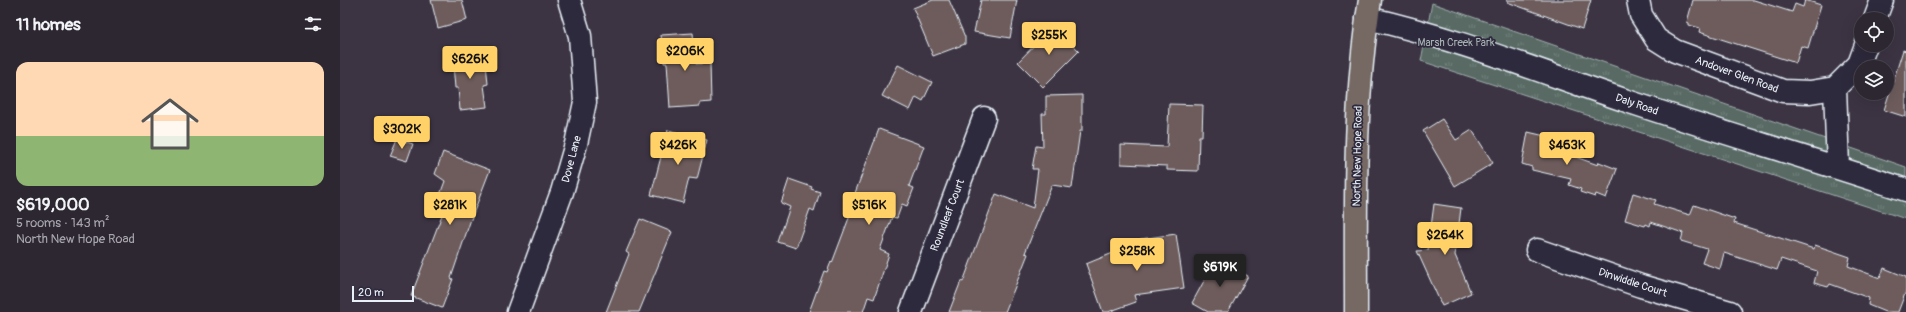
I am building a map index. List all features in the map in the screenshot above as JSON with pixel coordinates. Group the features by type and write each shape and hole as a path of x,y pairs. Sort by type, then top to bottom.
{"main road":[{"name":"North New Hope Road","path":"1356,312 1357,122 1360,71 1369,9"}],"street":[{"name":"Dove Lane","path":"518,312 562,192 576,144 585,102 580,36 569,0"},
{"name":"Andover Glen Road","path":"1638,0 1641,15 1656,39 1675,51 1783,91 1810,92 1834,88"},
{"path":"1878,12 1882,0"},
{"name":"Daly Road","path":"1369,9 1452,42 1725,134 1838,167 1906,190"},
{"path":"1838,167 1834,88 1859,64 1863,52"},
{"name":"Roundleaf Court","path":"911,312 984,118"},
{"name":"Dinwiddie Court","path":"1537,250 1641,286 1730,312"}],"green space":[{"name":"Marsh Creek Park","path":"1432,3 1906,167 1906,219 1421,61"}],"building":[{"path":"431,0 462,0 467,20 438,28"},
{"path":"933,0 949,0 965,37 965,44 933,56 913,8"},
{"path":"981,0 1017,0 1010,38 974,32"},
{"path":"1507,0 1591,0 1582,29 1507,2"},
{"path":"1693,0 1754,0 1792,12 1795,4 1803,7 1805,0 1821,5 1808,48 1801,46 1796,63 1699,32 1700,28 1689,25 1687,22"},
{"path":"1054,25 1079,51 1043,87 1018,62"},
{"path":"693,33 696,64 710,63 711,102 700,103 700,106 670,108 667,63 664,63 661,35"},
{"path":"1903,50 1906,51 1906,117 1884,110 1887,100 1894,100 1894,78"},
{"path":"479,51 479,63 486,63 488,84 484,85 487,107 460,110 458,88 455,88 452,53"},
{"path":"898,65 932,82 923,101 916,97 910,110 882,96"},
{"path":"1082,95 1082,131 1080,131 1072,188 1052,185 1025,253 1028,254 1005,312 949,312 961,281 963,282 996,194 1033,208 1038,169 1032,169 1036,146 1043,147 1042,114 1046,114 1046,96"},
{"path":"1169,104 1203,105 1202,136 1199,136 1198,171 1167,170 1167,166 1121,164 1121,145 1167,147"},
{"path":"1442,119 1456,140 1472,130 1493,163 1455,186 1423,131"},
{"path":"879,129 924,146 909,186 914,188 907,206 902,204 897,218 892,217 880,250 889,254 874,299 868,297 863,312 809,312 824,271 827,272 831,262 832,263 855,202 852,201"},
{"path":"668,130 707,140 697,179 689,178 683,203 651,195"},
{"path":"1528,132 1558,139 1559,151 1598,165 1599,162 1617,169 1606,198 1596,194 1595,197 1580,192 1581,189 1569,185 1571,179 1532,170 1532,167 1522,164"},
{"path":"397,139 413,144 407,161 390,156"},
{"path":"443,152 490,170 470,222 451,278 453,279 442,308 411,296 442,215 434,211 445,181 435,174"},
{"path":"789,179 812,187 811,189 820,192 814,211 810,209 796,248 778,242 790,207 781,203"},
{"path":"1633,193 1656,200 1654,204 1690,215 1694,205 1735,219 1734,223 1814,249 1815,245 1850,257 1848,266 1880,278 1884,268 1906,277 1906,291 1898,312 1885,312 1868,305 1869,298 1830,284 1828,287 1814,283 1817,271 1781,259 1777,270 1724,253 1720,269 1702,263 1707,249 1681,241 1683,233 1651,222 1650,226 1646,224 1645,226 1625,220"},
{"path":"1434,204 1461,208 1455,255 1471,293 1442,306 1417,251 1428,250"},
{"path":"640,219 672,232 639,312 606,312 629,254 626,252"},
{"path":"1176,234 1184,288 1134,295 1136,302 1108,312 1103,312 1086,264 1140,242 1140,239"},
{"path":"1216,259 1248,276 1228,312 1208,312 1192,303"}]}
